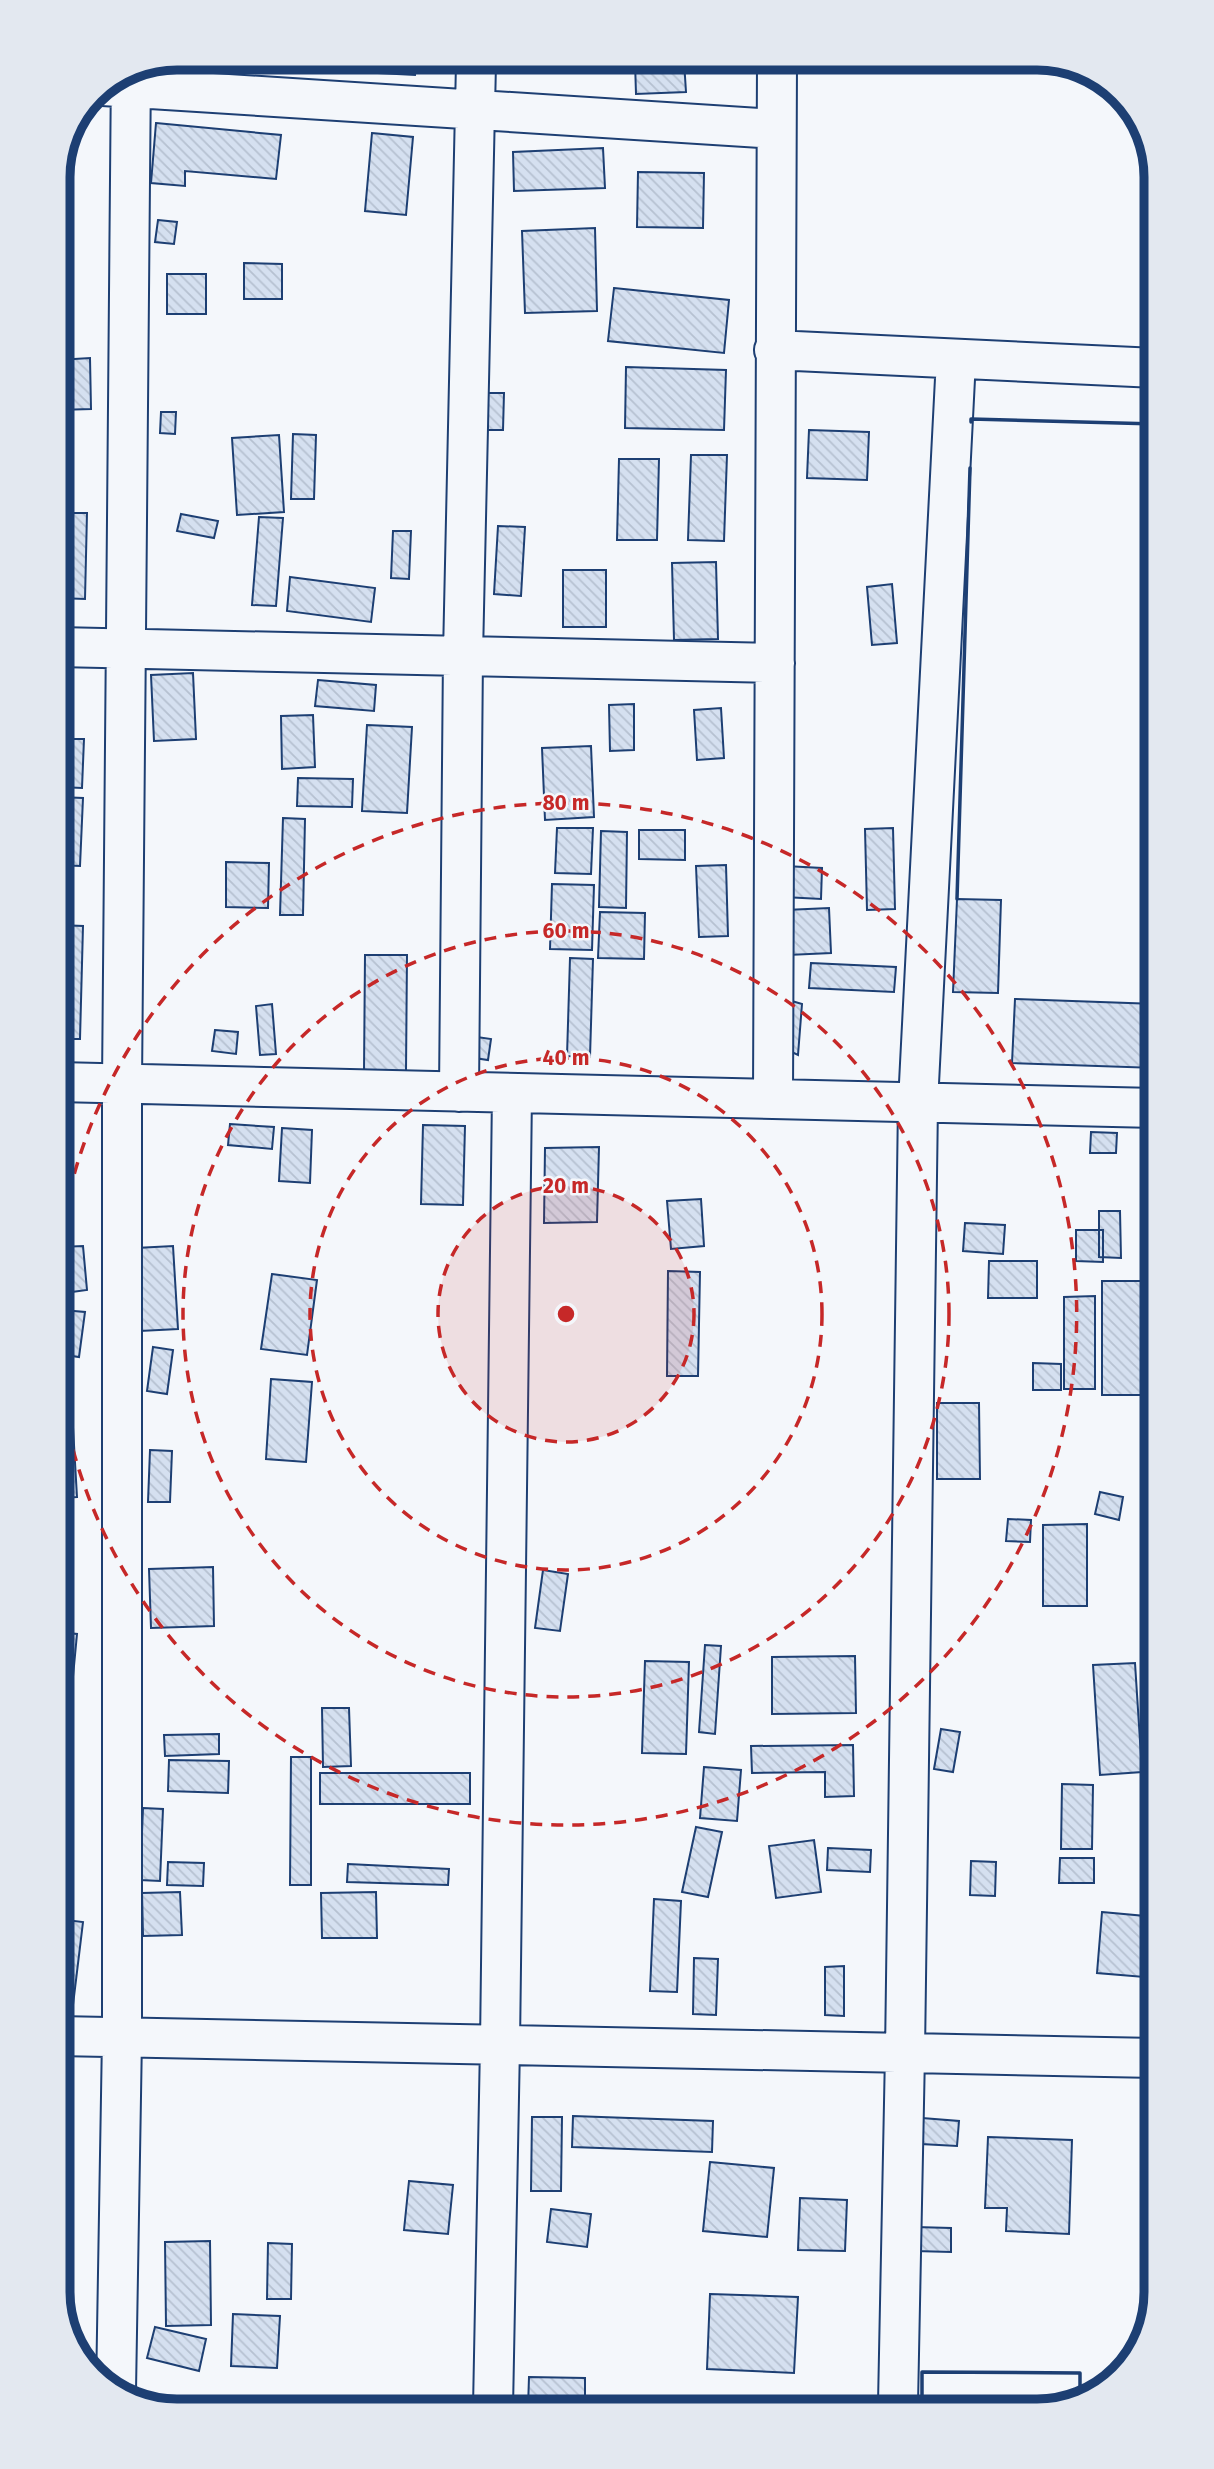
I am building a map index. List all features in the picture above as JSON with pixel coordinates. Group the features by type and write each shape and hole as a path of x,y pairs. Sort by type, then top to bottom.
{"street":[{"path":"459,1092 463,655 476,70"},
{"path":"773,1099 776,70"},
{"path":"131,81 776,129"},
{"path":"116,2380 122,2037 121,1084 127,650 122,86"},
{"path":"774,350 1144,367"},
{"path":"898,2399 918,1103 956,359"},
{"path":"70,648 775,663"},
{"path":"70,1082 1144,1108"},
{"path":"493,2399 512,1093"},
{"path":"70,2036 1144,2058"}],"building":[{"path":"321,70 415,70 415,75"},
{"path":"635,70 685,70 686,92 636,94"},
{"path":"156,123 281,135 276,179 185,171 185,186 151,183"},
{"path":"372,133 413,137 406,215 365,211"},
{"path":"603,148 605,188 514,191 513,152"},
{"path":"638,172 704,173 703,228 637,227"},
{"path":"158,220 177,222 174,244 155,242"},
{"path":"595,228 597,311 525,313 522,231"},
{"path":"244,263 282,264 282,299 244,299"},
{"path":"167,274 206,274 206,314 167,314"},
{"path":"614,288 729,300 724,353 608,341"},
{"path":"90,358 91,409 70,410 70,359"},
{"path":"626,367 726,370 724,430 625,428"},
{"path":"480,393 504,393 503,430 479,430"},
{"path":"161,412 176,412 175,434 160,433"},
{"path":"809,430 869,432 867,480 807,478"},
{"path":"293,434 316,435 314,499 291,499"},
{"path":"279,435 284,512 237,515 232,438"},
{"path":"691,455 727,455 724,541 688,540"},
{"path":"619,459 659,459 657,540 617,540"},
{"path":"70,513 87,513 85,599 70,598"},
{"path":"181,514 218,521 214,538 177,531"},
{"path":"259,517 283,518 276,606 252,605"},
{"path":"498,526 525,527 521,596 494,594"},
{"path":"393,531 411,531 409,579 391,578"},
{"path":"716,562 718,639 674,640 672,563"},
{"path":"563,570 606,570 606,627 563,627"},
{"path":"290,577 375,588 371,622 287,611"},
{"path":"892,584 897,643 872,645 867,587"},
{"path":"193,673 196,739 154,741 151,675"},
{"path":"318,680 376,685 374,711 315,706"},
{"path":"634,704 634,750 610,751 609,705"},
{"path":"721,708 724,758 697,760 694,710"},
{"path":"313,715 315,767 282,769 281,716"},
{"path":"367,725 412,727 407,813 362,811"},
{"path":"70,739 84,739 82,788 70,787"},
{"path":"591,746 594,817 545,820 542,748"},
{"path":"298,778 353,779 352,807 297,806"},
{"path":"70,797 83,798 80,866 70,866"},
{"path":"283,818 305,819 303,915 280,915"},
{"path":"557,828 593,828 591,874 555,873"},
{"path":"893,828 895,909 867,910 865,829"},
{"path":"639,830 685,830 685,860 639,859"},
{"path":"601,831 627,832 626,908 599,907"},
{"path":"226,862 269,863 268,908 226,907"},
{"path":"726,865 728,936 699,937 696,866"},
{"path":"785,866 822,868 821,899 784,897"},
{"path":"552,884 594,885 592,950 550,949"},
{"path":"957,899 1001,900 998,993 953,992"},
{"path":"829,908 831,953 788,955 786,910"},
{"path":"600,912 645,913 644,959 598,958"},
{"path":"70,925 83,926 80,1039 70,1039"},
{"path":"365,955 407,955 406,1071 364,1071"},
{"path":"570,958 593,959 590,1057 567,1056"},
{"path":"811,963 896,967 894,992 809,988"},
{"path":"775,996 802,1004 798,1055 777,1045"},
{"path":"1015,999 1144,1004 1144,1068 1012,1063"},
{"path":"272,1004 276,1054 260,1055 256,1006"},
{"path":"215,1030 238,1032 236,1054 212,1051"},
{"path":"470,1036 491,1039 488,1060 467,1057"},
{"path":"230,1124 274,1127 272,1149 228,1145"},
{"path":"423,1125 465,1126 463,1205 421,1204"},
{"path":"282,1128 312,1130 310,1183 279,1181"},
{"path":"1091,1132 1117,1133 1116,1153 1090,1153"},
{"path":"599,1147 597,1222 544,1223 545,1148"},
{"path":"701,1199 704,1246 671,1249 667,1201"},
{"path":"1099,1211 1120,1211 1121,1258 1099,1257"},
{"path":"965,1223 1005,1225 1003,1254 963,1251"},
{"path":"1076,1230 1103,1230 1103,1262 1076,1261"},
{"path":"83,1246 87,1290 70,1292 70,1247"},
{"path":"173,1246 178,1329 140,1331 136,1248"},
{"path":"989,1261 1037,1261 1037,1298 988,1298"},
{"path":"668,1271 700,1272 698,1376 667,1376"},
{"path":"272,1274 317,1280 307,1355 261,1349"},
{"path":"1102,1281 1144,1281 1144,1395 1102,1395"},
{"path":"1095,1296 1095,1389 1064,1389 1064,1297"},
{"path":"70,1311 85,1312 79,1357 70,1356"},
{"path":"153,1347 173,1350 167,1394 147,1391"},
{"path":"1033,1363 1061,1364 1061,1390 1033,1390"},
{"path":"271,1379 312,1382 306,1462 266,1459"},
{"path":"937,1403 979,1403 980,1479 937,1479"},
{"path":"70,1410 77,1497 70,1497"},
{"path":"150,1450 172,1451 170,1502 148,1502"},
{"path":"1100,1492 1123,1497 1119,1520 1095,1514"},
{"path":"1008,1519 1031,1520 1030,1542 1006,1541"},
{"path":"1087,1524 1087,1606 1043,1606 1043,1525"},
{"path":"213,1567 214,1626 151,1628 149,1569"},
{"path":"543,1570 568,1574 560,1631 535,1628"},
{"path":"70,1633 77,1634 70,1687"},
{"path":"705,1645 721,1646 715,1734 699,1732"},
{"path":"855,1656 856,1713 772,1714 772,1657"},
{"path":"645,1661 689,1662 686,1754 642,1753"},
{"path":"1135,1663 1142,1772 1100,1775 1093,1665"},
{"path":"322,1708 349,1708 351,1766 323,1767"},
{"path":"941,1729 960,1732 953,1772 934,1769"},
{"path":"219,1734 219,1754 165,1756 164,1735"},
{"path":"853,1745 854,1796 825,1797 825,1772 752,1773 751,1746"},
{"path":"291,1757 311,1757 311,1885 290,1885"},
{"path":"169,1760 229,1761 228,1793 168,1791"},
{"path":"704,1767 741,1770 737,1821 700,1818"},
{"path":"320,1773 470,1773 470,1804 320,1804"},
{"path":"1062,1784 1093,1785 1092,1849 1061,1849"},
{"path":"143,1808 163,1809 160,1881 140,1880"},
{"path":"696,1827 722,1832 708,1897 682,1892"},
{"path":"814,1840 821,1892 776,1898 769,1846"},
{"path":"828,1848 871,1850 870,1872 827,1870"},
{"path":"1060,1858 1094,1858 1094,1883 1059,1883"},
{"path":"971,1861 996,1862 995,1896 970,1895"},
{"path":"168,1862 204,1863 203,1886 167,1885"},
{"path":"348,1864 449,1869 448,1885 347,1882"},
{"path":"180,1892 182,1935 143,1936 142,1893"},
{"path":"376,1892 377,1938 322,1938 321,1893"},
{"path":"654,1899 681,1901 677,1992 650,1991"},
{"path":"1102,1912 1144,1916 1144,1977 1097,1973"},
{"path":"70,1920 83,1922 70,2013"},
{"path":"694,1958 718,1959 716,2015 693,2014"},
{"path":"844,1966 844,2016 825,2015 825,1967"},
{"path":"573,2116 713,2121 712,2152 572,2147"},
{"path":"532,2117 562,2117 561,2191 531,2191"},
{"path":"922,2118 959,2121 957,2146 921,2144"},
{"path":"988,2137 1072,2140 1069,2234 1006,2231 1007,2208 985,2208"},
{"path":"710,2162 774,2168 767,2237 703,2231"},
{"path":"409,2181 453,2185 448,2234 404,2230"},
{"path":"800,2198 847,2200 845,2251 798,2250"},
{"path":"551,2209 591,2214 587,2247 547,2242"},
{"path":"915,2227 951,2228 951,2252 915,2251"},
{"path":"210,2241 211,2325 166,2326 165,2242"},
{"path":"268,2243 292,2244 291,2299 267,2299"},
{"path":"710,2294 798,2297 794,2373 707,2369"},
{"path":"233,2314 280,2316 277,2368 231,2366"},
{"path":"155,2327 206,2339 199,2371 147,2358"},
{"path":"529,2377 585,2378 585,2399 528,2399"}],"wall":[{"path":"971,422 971,419 1144,424"},
{"path":"957,899 970,468"},
{"path":"922,2399 922,2372 1080,2373 1080,2390"}]}
